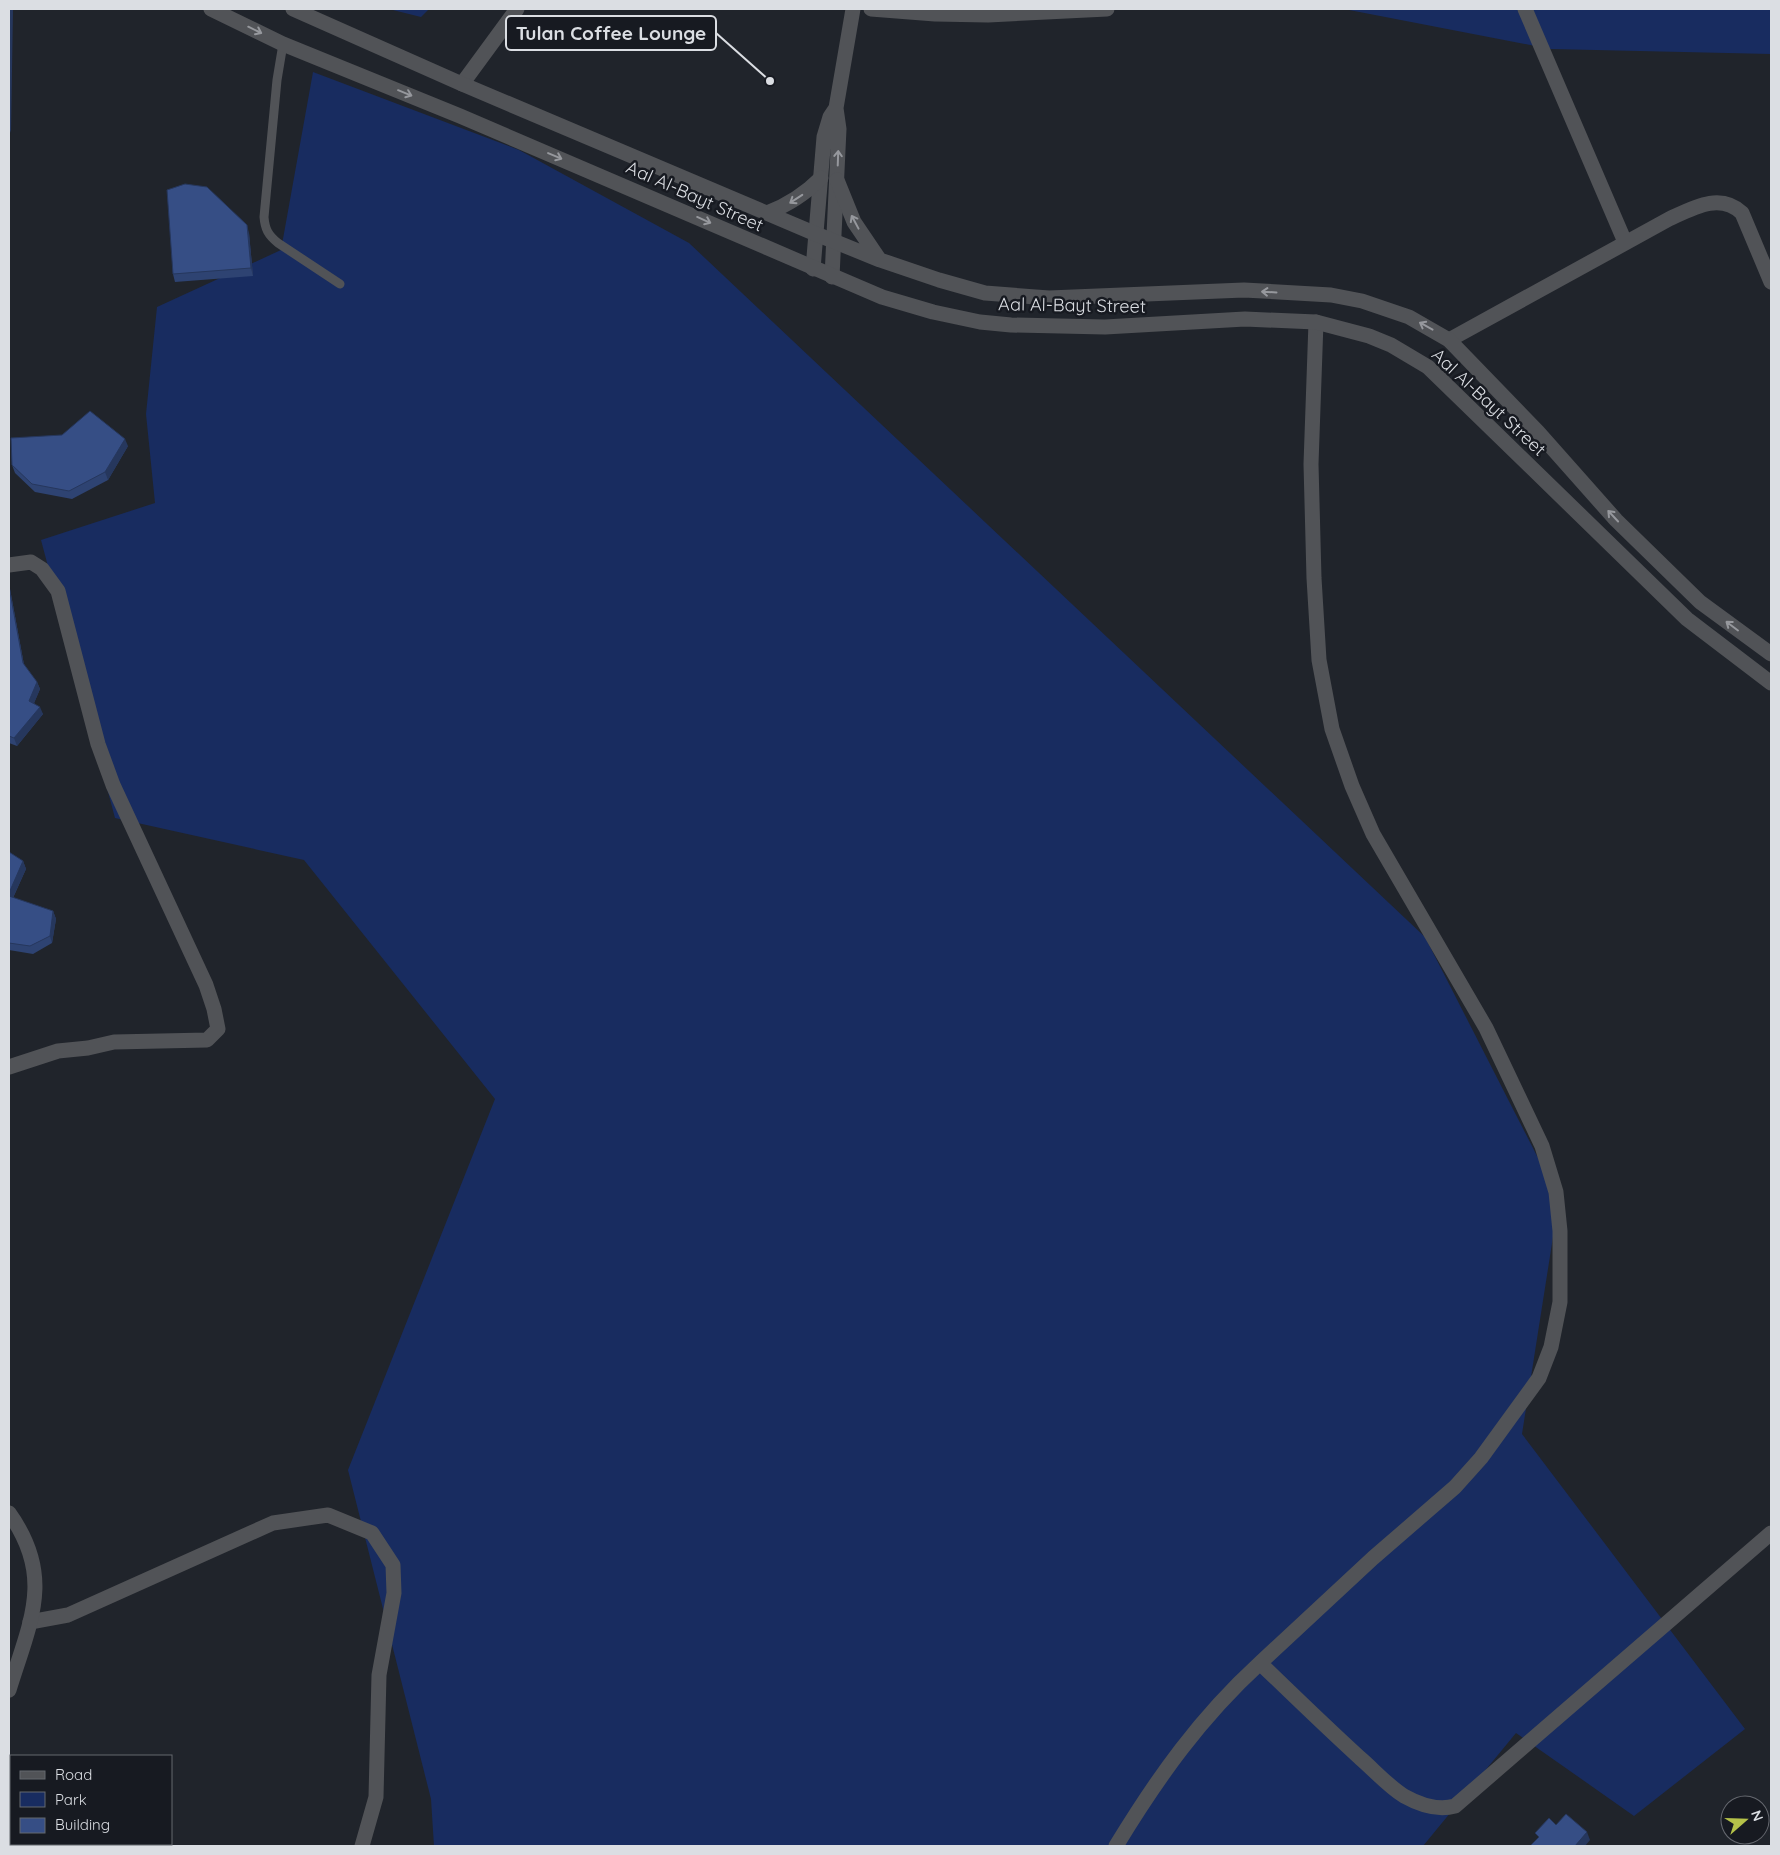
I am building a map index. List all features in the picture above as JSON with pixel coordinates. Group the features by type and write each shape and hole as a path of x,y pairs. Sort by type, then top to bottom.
{"street":[{"name":"Aal Al-Bayt Street","path":"211,9 283,44 460,116 832,277 882,297 933,312 980,322 1011,325 1106,327 1245,319 1316,322 1370,336 1391,345 1428,367 1687,619 1771,683"},
{"name":"Aal Al-Bayt Street","path":"293,9 462,84 835,242 880,260 976,290 1012,296 1049,298 1244,290 1331,295 1362,301 1410,317 1449,340 1538,432 1616,520 1700,602 1771,654"},
{"path":"462,84 517,9"},
{"path":"832,277 839,129 836,108 853,9"},
{"path":"871,9 979,15 1107,9"},
{"path":"1525,9 1625,242"},
{"path":"813,269 826,127 836,108"},
{"path":"767,213 790,202 821,178"},
{"path":"837,180 854,222 880,260"},
{"path":"1449,340 1625,242 1696,206 1710,202 1727,203 1736,207 1742,214 1771,282"},
{"path":"1116,1846 1170,1762 1227,1695 1373,1558 1455,1487 1481,1458 1539,1378 1551,1347 1560,1302 1560,1231 1556,1192 1542,1146 1486,1028 1373,834 1352,786 1332,729 1319,660 1314,578 1311,464 1316,322"},
{"path":"9,565 31,562 42,569 58,591 98,744 113,784 206,985 218,1028 207,1040 114,1042 88,1048 58,1051 9,1067"},
{"path":"9,1513 30,1550 35,1568 35,1593 30,1622 9,1690"},
{"path":"30,1622 68,1616 273,1523 328,1515 372,1533 393,1565 394,1593 379,1675 376,1797 362,1846"},
{"path":"1260,1663 1335,1735 1402,1795 1417,1803 1444,1809 1455,1806 1771,1533"}],"lane":[{"path":"283,44 277,80 264,217 265,226 270,236 278,243 340,284"}],"green space":[{"path":"389,9 429,9 421,17"},
{"path":"1344,9 1771,9 1771,54 1551,49"},
{"path":"313,72 519,150 689,243 1425,937 1559,1199 1522,1434 1745,1729 1634,1816 1516,1733 1423,1846 434,1846 431,1799 348,1470 495,1099 304,860 115,818 41,540 155,503 146,414 157,307 281,250"}],"building":[{"path":"9,9 10,9 9,85"},
{"path":"185,184 207,187 247,225 251,268 173,274 167,190"},
{"path":"90,411 125,439 105,472 69,491 32,484 12,465 11,438 62,435"},
{"path":"9,587 23,663 37,682 29,701 40,707 14,738 9,736"},
{"path":"9,852 23,861 9,893"},
{"path":"9,896 53,911 50,936 30,946 9,943"},
{"path":"1566,1814 1587,1832 1575,1846 1530,1846 1539,1837 1535,1833 1549,1818 1556,1825"}],"place":[{"name":"Tulan Coffee Lounge","path":"770,81"}]}
